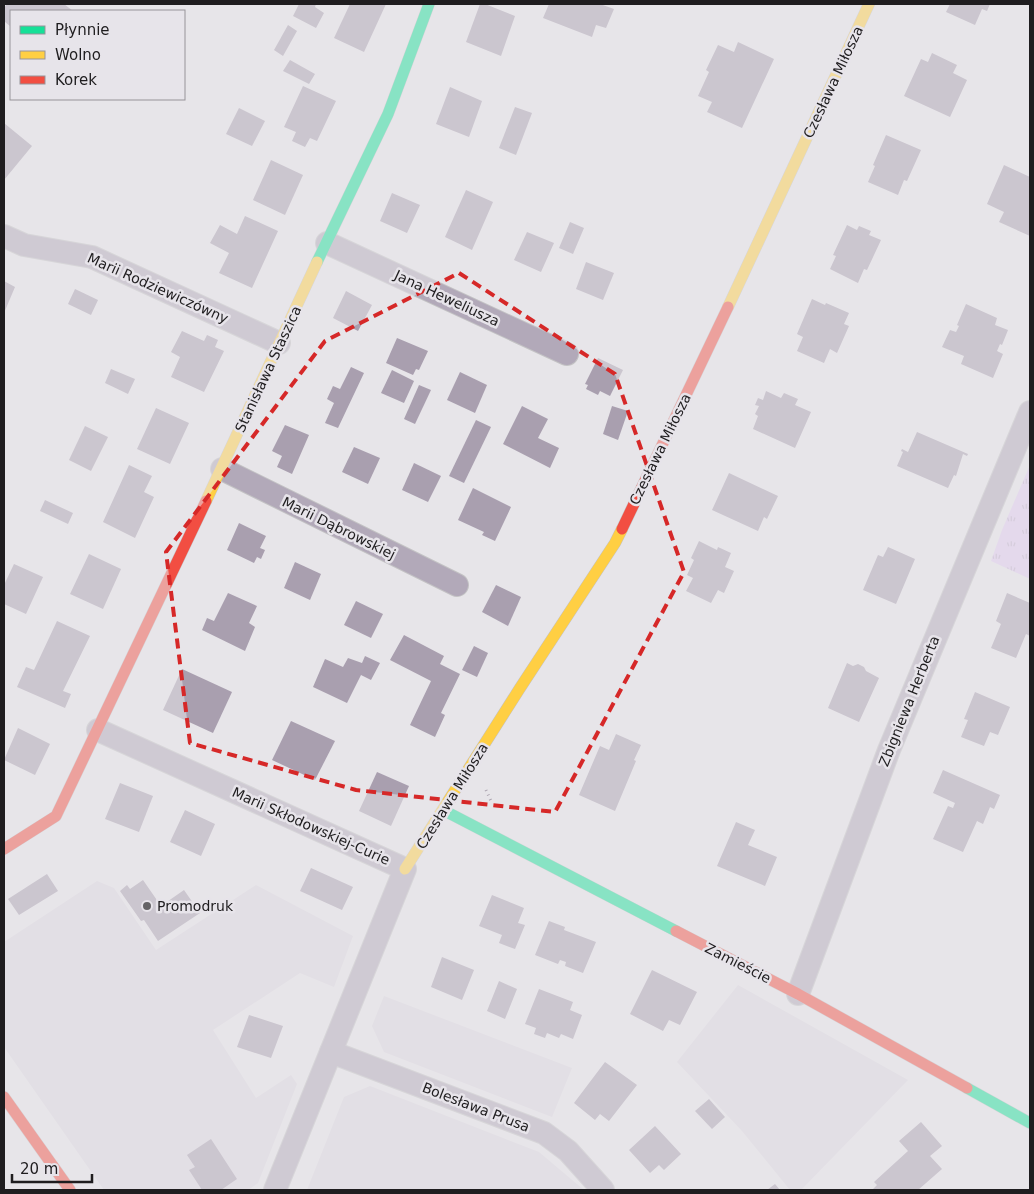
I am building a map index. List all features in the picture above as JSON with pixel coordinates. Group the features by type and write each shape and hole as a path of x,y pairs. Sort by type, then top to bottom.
{"street":[{"name":"Stanisława Staszica","path":"98,730 388,114 429,4"},
{"name":"Czesława Miłosza","path":"405,869 615,543 869,4"},
{"name":"Marii Rodziewiczówny","path":"4,236 24,244 92,257 280,343"},
{"name":"Jana Heweliusza","path":"327,243 567,354"},
{"name":"Zbigniewa Herberta","path":"798,994 889,750 1030,412"},
{"name":"Marii Dąbrowskiej","path":"222,469 457,585"},
{"path":"4,849 56,816 98,730"},
{"name":"Marii Skłodowskiej-Curie","path":"98,730 405,869 275,1190"},
{"name":"Zamieście","path":"443,810 798,994 1030,1123"},
{"name":"Bolesława Prusa","path":"331,1052 544,1133 568,1151 603,1190"},
{"path":"4,1098 70,1190"}],"path":[{"path":"478,828 491,801 486,788 488,782"}],"highlighted area":[{"path":"459,273 615,374 684,572 555,812 356,790 190,743 166,552 325,341"}],"shaded area":[{"path":"97,881 114,888 156,950 256,885 353,936 334,987 300,973 213,1030 256,1098 291,1075 297,1084 258,1183 248,1190 104,1190 4,1047 4,942"},
{"path":"738,985 908,1080 801,1190 790,1190 742,1131 677,1062"},
{"path":"384,996 572,1068 552,1117 384,1052 372,1026"},
{"path":"370,1086 539,1152 584,1190 307,1190 344,1097"}],"green space":[{"path":"1030,465 1030,579 991,561"}],"building":[{"path":"7,4 64,4 72,10 10,10 10,26 4,21 4,8"},
{"path":"299,4 316,4 315,7 324,13 316,28 293,16"},
{"path":"350,4 386,4 364,52 334,38"},
{"path":"480,4 485,4 515,16 501,56 466,42"},
{"path":"549,4 600,4 614,9 606,28 596,25 592,37 543,18"},
{"path":"950,4 990,4 987,11 982,9 975,25 946,12"},
{"path":"288,25 297,31 283,56 274,50"},
{"path":"738,42 774,59 742,128 707,112 712,102 698,96 709,72 706,70 718,45 734,52"},
{"path":"932,53 957,65 953,73 967,80 950,117 904,96 921,59 928,62"},
{"path":"290,60 315,74 309,84 283,71"},
{"path":"303,86 336,101 317,141 310,138 305,147 292,141 296,132 284,127"},
{"path":"450,87 482,101 469,137 436,124"},
{"path":"515,107 532,113 516,155 499,148"},
{"path":"239,108 265,121 252,146 226,134"},
{"path":"4,123 32,146 4,180"},
{"path":"886,135 921,150 907,181 904,180 898,195 868,182"},
{"path":"271,160 303,175 285,215 253,200"},
{"path":"1004,165 1030,177 1030,236 999,222 1004,212 987,204"},
{"path":"466,190 493,202 472,250 445,237"},
{"path":"392,193 420,205 407,233 380,221"},
{"path":"245,216 278,231 252,288 219,273 229,253 210,243 220,225 237,234"},
{"path":"570,222 584,228 573,254 559,248"},
{"path":"847,225 857,230 859,226 871,231 869,235 881,240 867,270 864,269 858,283 830,269 836,256 833,255"},
{"path":"527,232 554,243 541,272 514,260"},
{"path":"586,262 614,273 603,300 576,289"},
{"path":"4,281 15,287 4,313"},
{"path":"75,289 98,300 91,315 68,304"},
{"path":"346,291 372,305 358,331 333,318"},
{"path":"812,299 849,313 844,324 849,326 837,353 830,349 824,363 797,351 803,337 797,334"},
{"path":"966,304 997,318 995,325 1008,330 1002,345 1000,344 997,351 1003,354 993,378 961,364 964,356 942,347 950,330 956,332"},
{"path":"182,331 204,341 207,335 218,340 215,347 224,351 204,392 171,377 180,357 171,352"},
{"path":"397,338 428,351 419,370 416,369 413,375 386,363"},
{"path":"598,358 623,370 610,396 600,391 598,395 586,389 588,385 585,384"},
{"path":"351,367 364,373 338,428 325,423 334,403 327,399 333,386 340,389"},
{"path":"111,369 135,379 128,394 105,383"},
{"path":"392,370 414,381 404,403 381,393"},
{"path":"460,372 487,385 475,413 447,400"},
{"path":"419,385 431,390 415,424 404,419"},
{"path":"766,391 781,398 784,393 798,399 795,405 811,412 795,448 753,429 758,416 755,414 759,406 755,405 758,398 763,400"},
{"path":"522,406 548,419 538,438 559,448 550,468 503,444"},
{"path":"612,406 628,411 618,440 603,434"},
{"path":"156,408 189,423 170,464 137,449"},
{"path":"476,420 491,427 464,483 449,476"},
{"path":"285,425 309,435 292,474 277,467 282,456 272,451"},
{"path":"85,426 108,437 91,471 69,460"},
{"path":"917,432 968,454 967,456 963,454 956,476 954,475 948,488 897,466 903,452 901,451 902,449 908,452"},
{"path":"354,447 380,458 368,484 342,472"},
{"path":"414,463 441,476 428,502 402,490"},
{"path":"129,465 152,476 144,492 154,497 135,538 103,522"},
{"path":"729,473 778,496 767,519 764,517 758,531 712,510"},
{"path":"473,488 511,507 495,541 482,535 484,532 458,520"},
{"path":"45,500 73,513 68,524 40,511"},
{"path":"239,523 266,536 260,548 265,550 261,559 257,557 254,563 227,550"},
{"path":"699,541 717,550 718,547 731,553 725,567 734,571 724,593 718,590 711,603 686,591 693,578 687,575 694,560 691,558"},
{"path":"888,547 915,559 896,604 863,590 878,555 883,557"},
{"path":"89,554 121,569 103,609 70,594"},
{"path":"295,562 321,574 310,600 284,588"},
{"path":"14,564 43,577 26,614 4,604 4,585"},
{"path":"496,585 521,597 508,626 482,612"},
{"path":"228,593 257,606 249,623 255,627 245,651 202,630 207,618 214,621"},
{"path":"1007,593 1030,603 1030,636 1026,634 1016,658 991,648 1001,624 996,621"},
{"path":"356,601 383,614 371,638 344,625"},
{"path":"57,621 90,636 63,691 71,694 65,708 17,687 26,667 34,670"},
{"path":"404,635 444,656 440,664 460,674 441,713 445,715 435,737 410,725 431,681 390,660"},
{"path":"474,646 488,653 477,677 462,670"},
{"path":"365,656 380,663 371,680 361,675 347,703 313,687 325,659 343,667 348,658 362,663"},
{"path":"847,663 853,666 858,664 879,678 859,722 828,708"},
{"path":"182,669 232,692 213,733 163,710"},
{"path":"975,692 1010,707 998,735 990,732 984,746 961,737 968,720 964,719"},
{"path":"291,721 335,741 315,780 272,760"},
{"path":"18,728 50,744 35,775 4,760"},
{"path":"616,734 641,745 615,811 579,795 600,746 609,750"},
{"path":"943,770 1000,795 994,809 990,807 983,824 977,821 963,852 933,839 948,806 953,808 955,803 933,793"},
{"path":"377,772 409,786 391,826 359,811"},
{"path":"120,783 153,796 139,832 105,819"},
{"path":"185,810 215,824 201,856 170,842"},
{"path":"736,822 755,830 748,845 777,857 765,886 717,866"},
{"path":"311,868 353,887 342,910 300,891"},
{"path":"47,874 58,891 19,915 8,899"},
{"path":"143,880 161,906 184,890 200,913 158,941 144,920 141,921 120,891 127,885 130,889"},
{"path":"492,895 524,908 518,923 525,925 515,949 499,943 502,935 479,926"},
{"path":"549,921 565,927 564,930 596,942 583,973 565,966 566,962 560,960 558,964 535,955"},
{"path":"442,957 474,970 462,1000 431,987"},
{"path":"652,970 697,992 680,1025 669,1020 663,1031 630,1014"},
{"path":"499,981 517,989 505,1019 487,1011"},
{"path":"539,989 573,1002 570,1010 582,1015 573,1039 561,1034 559,1038 547,1033 545,1038 534,1034 536,1028 525,1024"},
{"path":"249,1015 283,1026 271,1058 237,1047"},
{"path":"605,1062 637,1085 609,1121 600,1114 595,1120 574,1103"},
{"path":"709,1099 725,1117 712,1129 695,1111"},
{"path":"921,1122 942,1146 930,1156 942,1169 918,1190 872,1190 877,1185 874,1182 908,1151 899,1141"},
{"path":"655,1126 681,1154 664,1170 659,1165 650,1173 629,1150"},
{"path":"211,1139 237,1179 221,1190 202,1190 189,1170 195,1167 187,1155"},
{"path":"775,1184 780,1190 767,1190"}],"traffic: fast":[{"path":"317,262 388,114 429,4"},
{"path":"443,810 676,931"},
{"path":"967,1088 1030,1123"}],"traffic: slow":[{"path":"728,307 869,4"},
{"path":"206,501 317,262"},
{"path":"405,869 615,543 622,529"}],"traffic: jam":[{"path":"622,529 728,307"},
{"path":"4,849 56,816 206,501"},
{"path":"676,931 798,994 967,1088"},
{"path":"4,1097 70,1190"}],"place":[{"name":"Promodruk","path":"147,906"}]}
